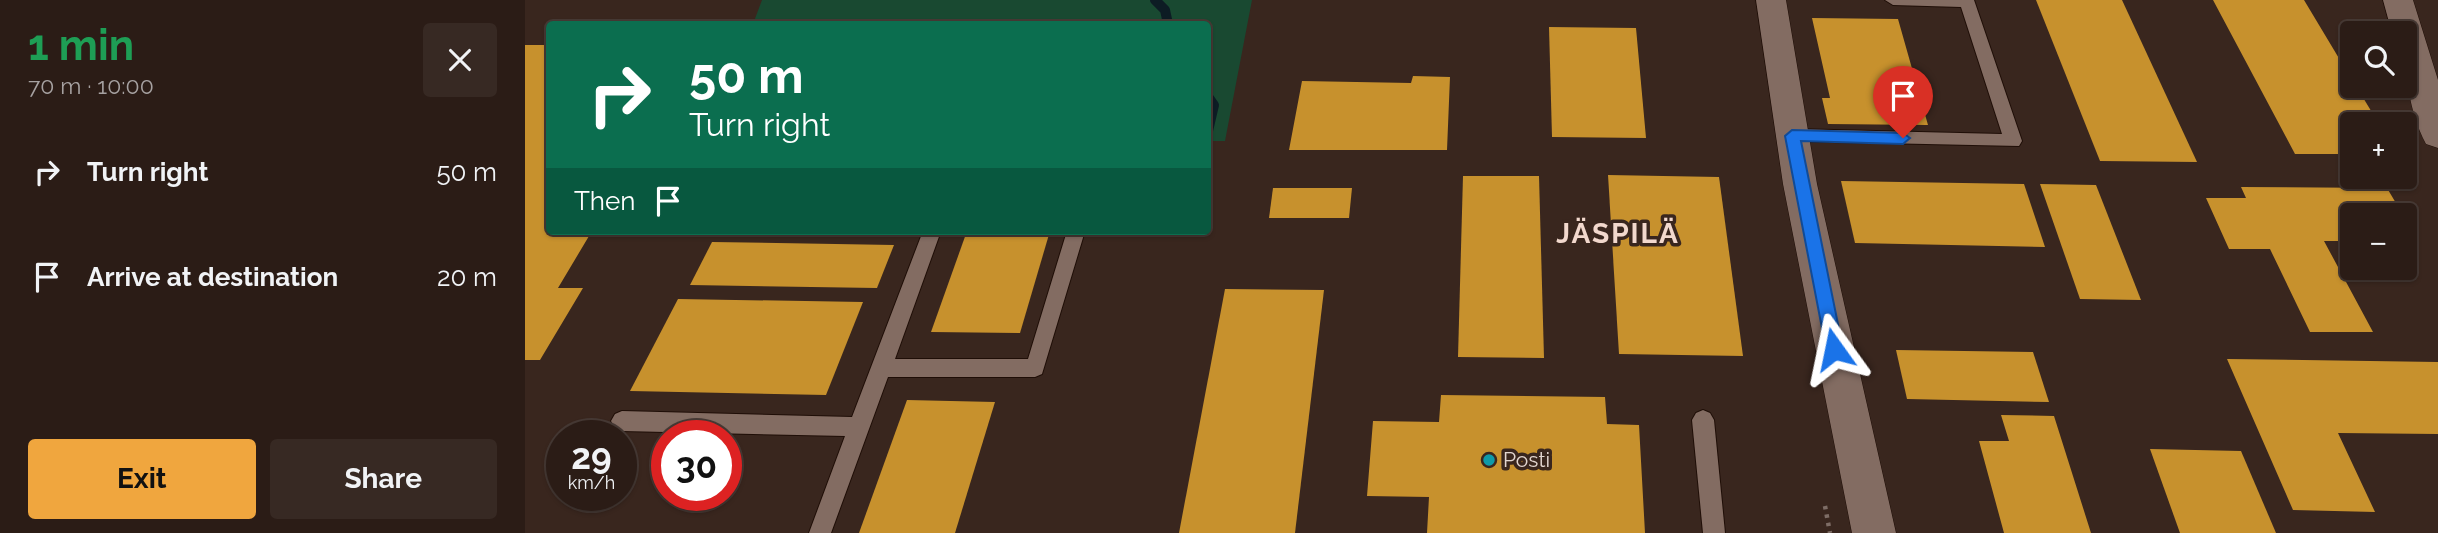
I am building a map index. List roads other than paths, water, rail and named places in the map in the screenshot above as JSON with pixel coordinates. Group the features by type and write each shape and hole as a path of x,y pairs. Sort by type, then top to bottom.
{"street":[{"path":"1771,0 1792,136 1874,533"},
{"path":"2398,0 2432,98 2438,135"}],"lane":[{"path":"1792,136 2013,141 1967,2 1893,0"},
{"path":"820,533 931,235"},
{"path":"881,368 1035,368 1075,235"},
{"path":"637,421 859,427"},
{"path":"1703,421 1714,533"}],"waterway":[{"path":"1155,0 1165,10 1167,21"},
{"path":"1211,101 1214,105 1211,118"}],"place":[{"name":"Posti","path":"1489,460"}],"district":[{"name":"JÄSPILÄ","path":"1618,233"}]}
